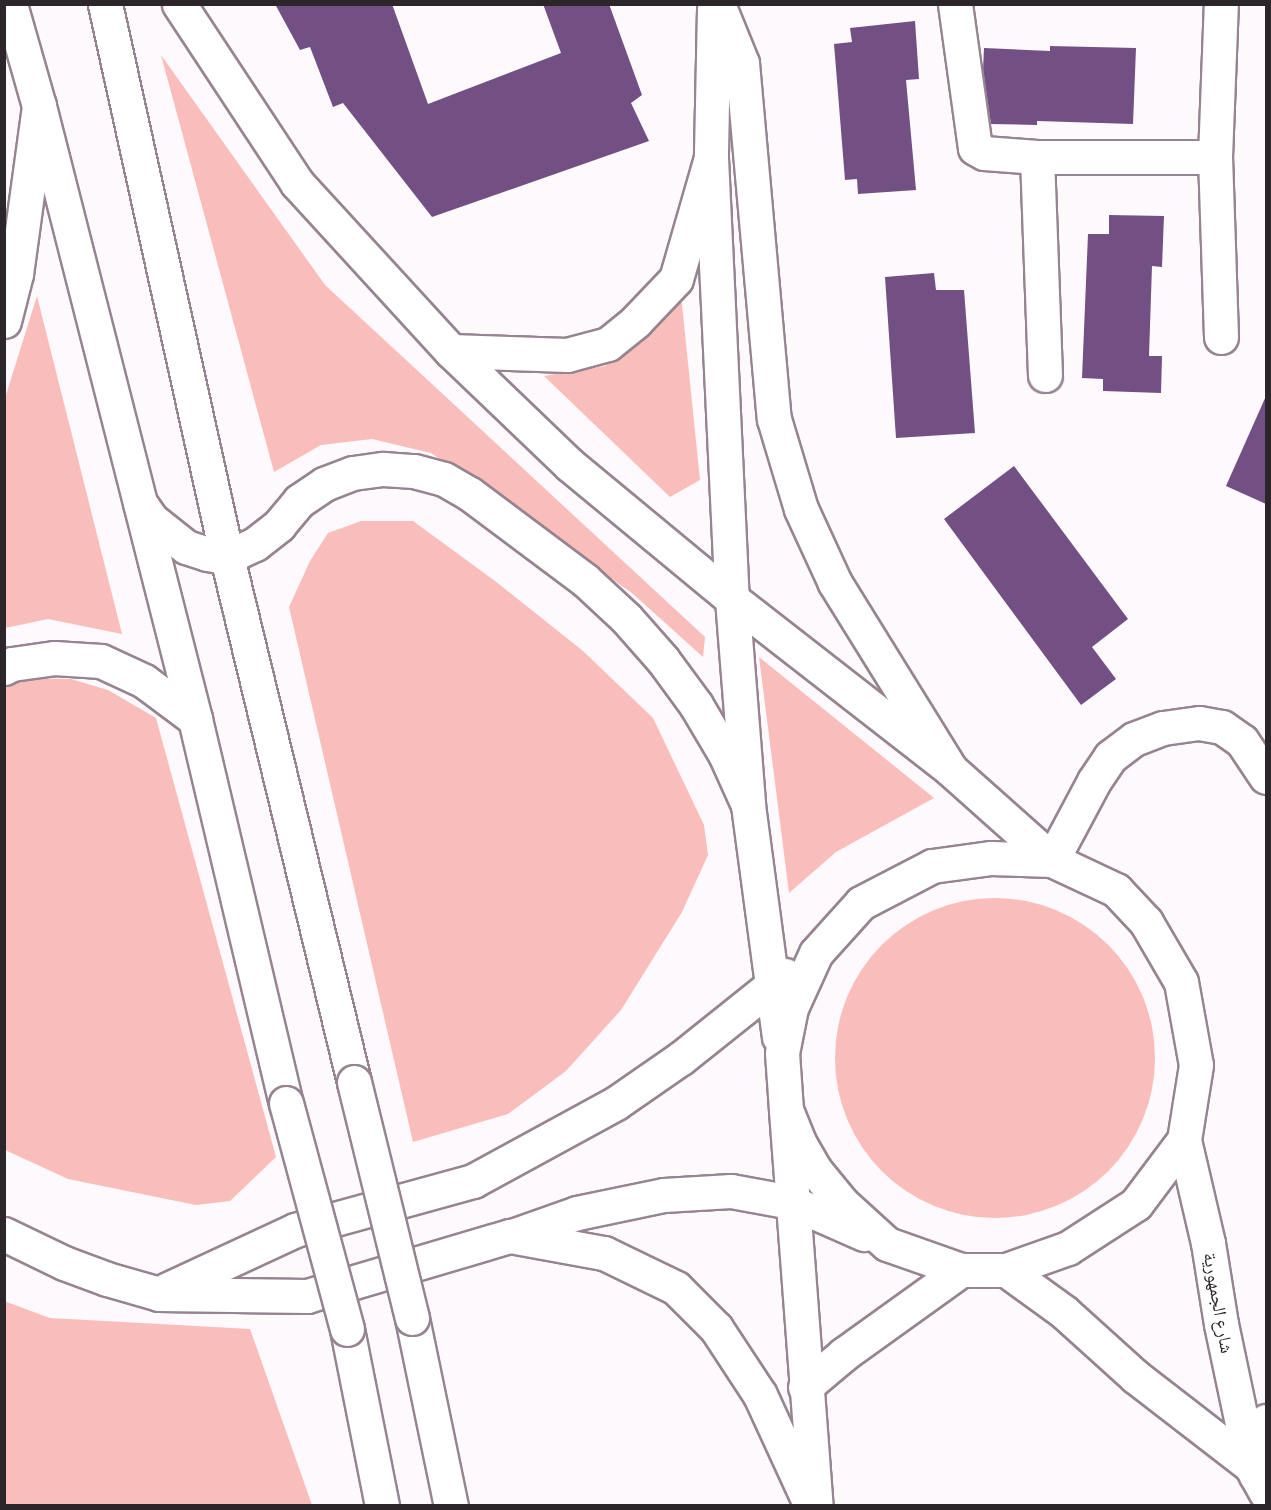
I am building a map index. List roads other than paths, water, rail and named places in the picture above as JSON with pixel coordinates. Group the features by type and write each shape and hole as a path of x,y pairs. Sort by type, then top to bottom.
{"main road":[{"path":"10,4 39,106 195,719 286,1103 347,1329 382,1506"},
{"path":"105,4 227,557 412,1318 451,1506"},
{"path":"4,1234 64,1263 107,1279 159,1294 307,1296 510,1236 577,1213 664,1195 731,1191 791,1202 887,1244 960,1270 1006,1270 1068,1248 1136,1204 1184,1140 1196,1065 1181,982 1146,922 1116,890 1052,860 950,769 732,599 570,465 451,351 297,183 179,4"},
{"path":"716,4 711,158 732,599 748,805 782,1053 791,1202 816,1506"},
{"path":"716,4 742,63 774,419 797,498 835,583 950,769"},
{"path":"955,4 975,148 984,153 1037,157 1215,157"},
{"path":"1221,4 1215,157 1221,337"},
{"path":"4,321 16,274 39,106"},
{"path":"1037,157 1045,375"},
{"path":"451,351 567,355 608,344 636,321 676,279 711,158"},
{"path":"140,503 152,520 186,547 227,557 255,544 279,525 299,501 324,484 353,473 383,469 414,471 444,480 470,494 585,580 626,618 663,660 696,705 725,754 748,805"},
{"path":"4,668 12,664 54,658 101,661 144,681 195,719"},
{"path":"1052,860 1094,781 1110,757 1134,739 1163,728 1199,723 1222,727 1242,741 1266,777"},
{"path":"782,1053 791,1008 816,953 861,903 932,866 991,858 1052,860"},
{"path":"159,1294 295,1230 483,1176 616,1103 681,1058 825,942"},
{"path":"786,1110 814,1170 842,1203 887,1244"},
{"name":"شارع الجمهورية","path":"1184,1140 1208,1243 1221,1324 1258,1478"},
{"path":"510,1236 604,1252 676,1288 716,1328 760,1395 810,1506"},
{"path":"805,1387 844,1354 960,1270"},
{"path":"1006,1270 1064,1312 1136,1377 1258,1478"},
{"path":"1258,1478 1266,1421"}]}
